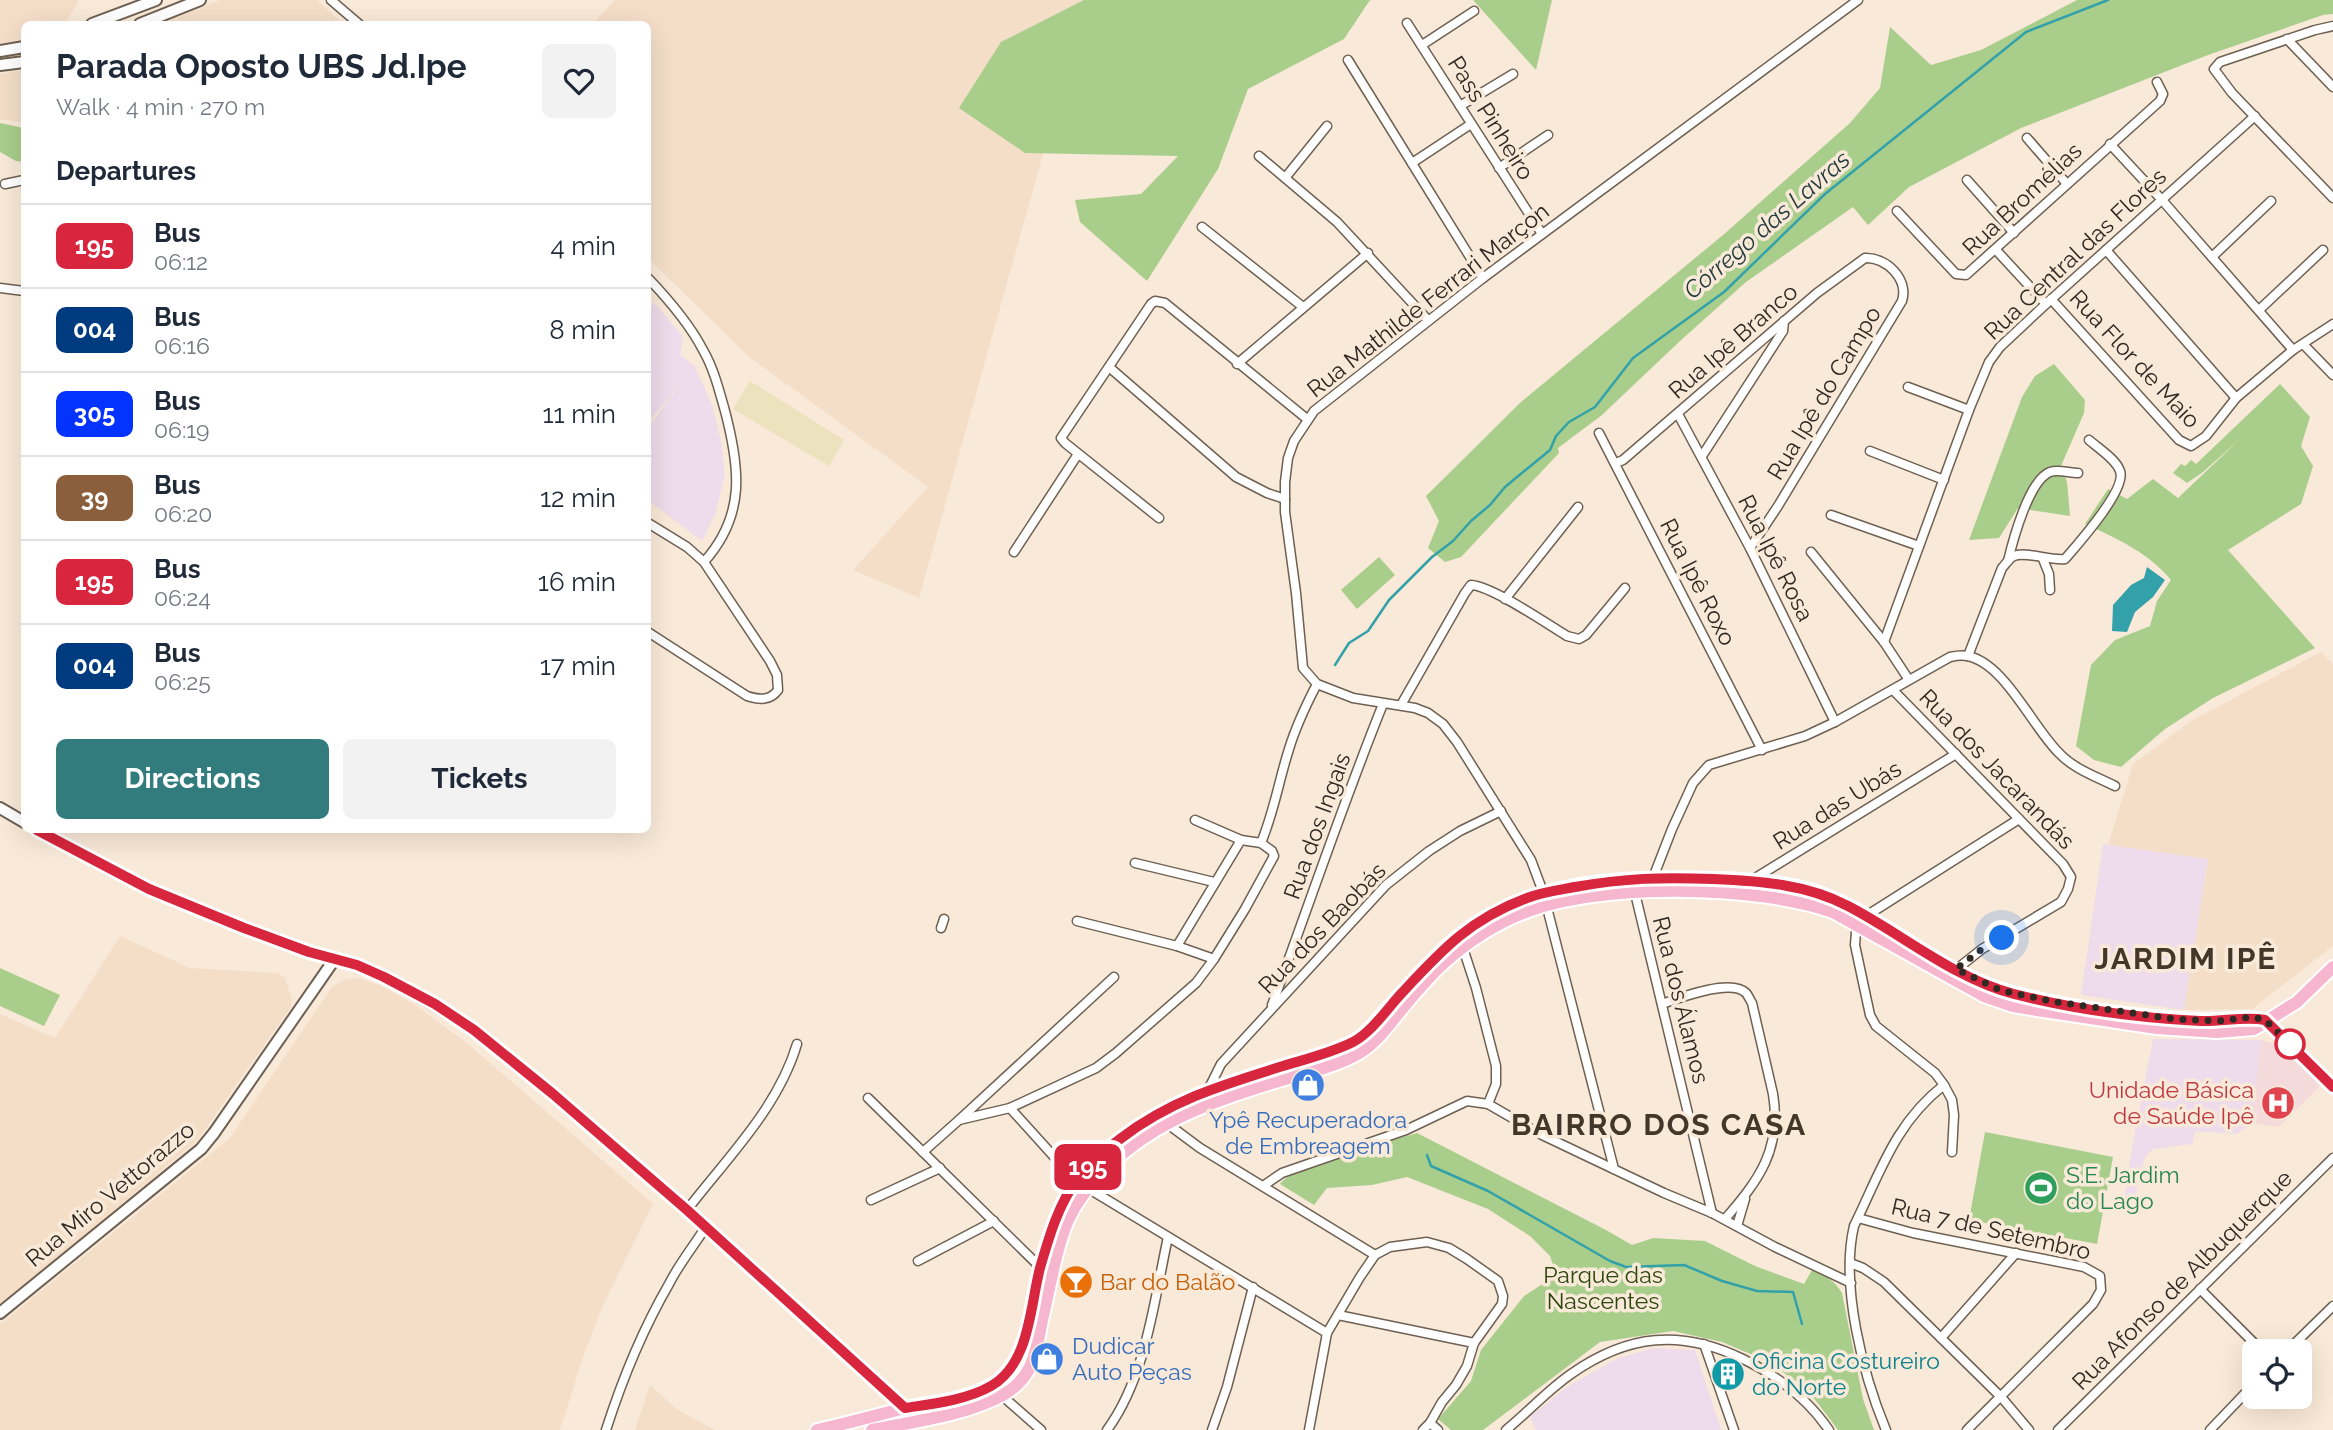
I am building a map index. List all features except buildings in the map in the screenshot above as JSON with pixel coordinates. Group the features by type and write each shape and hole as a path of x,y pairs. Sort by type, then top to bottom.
{"main road":[{"path":"1162,1118 1209,1105 1361,1052 1373,1034 1445,962 1461,942 1544,899 1633,878 1752,880 1816,892 1831,897 1863,921 1952,973 1984,996 2013,1006 2038,1004 2157,1028 2217,1032 2254,1029 2297,1002 2333,967"},
{"path":"1544,899 1634,891 1781,897 1863,921"},
{"path":"817,1430 955,1398 991,1386 1013,1366 1020,1350 1059,1211 1082,1184 1162,1118 1208,1090 1342,1047 1373,1034"},
{"path":"872,1430 970,1408 1002,1396 1016,1386 1032,1362 1052,1275 1082,1184"}],"street":[{"path":"100,21 156,0"},
{"path":"148,21 200,0"},
{"path":"331,0 356,21"},
{"name":"Rua Mathilde Ferrari Marçon","path":"1317,684 1303,668 1301,657 1285,499 1288,458 1294,440 1307,419 1483,278 1858,0"},
{"path":"1422,45 1474,11"},
{"name":"Pass Pinheiro","path":"1407,23 1542,234"},
{"path":"2333,26 2220,62 2214,69 2220,79 2333,198"},
{"path":"2287,39 2333,88"},
{"path":"0,51 21,48"},
{"path":"1348,60 1483,278"},
{"path":"0,65 21,62"},
{"path":"1460,106 1513,74"},
{"name":"Rua Bromélias","path":"1897,211 1956,274 1966,275 2160,101 2163,94 2157,82"},
{"name":"Rua Central das Flores","path":"1884,642 1989,362 2000,347 2048,302 2255,116"},
{"path":"1412,163 1471,124"},
{"path":"1285,178 1327,127"},
{"path":"1499,167 1548,135"},
{"path":"2027,138 2067,184"},
{"path":"2110,144 2293,350"},
{"path":"1259,156 1337,222 1428,320"},
{"path":"0,176 3,185 21,181"},
{"path":"1967,180 2014,233"},
{"path":"2213,257 2271,201"},
{"path":"1202,227 1303,307"},
{"name":"Rua Flor de Maio","path":"1996,250 2179,440 2191,446 2206,436 2236,397"},
{"path":"2106,250 2236,397 2293,350 2333,324"},
{"path":"2259,310 2323,250"},
{"path":"1237,364 1368,253"},
{"name":"Rua Ipê Branco","path":"1616,463 1623,460 1784,321 1857,263 1865,258 1880,260"},
{"name":"Rua Ipê do Campo","path":"1750,548 1800,471 1902,301 1903,287 1900,278 1880,260"},
{"path":"651,281 670,302 703,349 716,379 735,451 738,479 733,510 718,545 704,562"},
{"path":"14,289 21,284"},
{"path":"0,288 21,290"},
{"path":"1159,517 1078,454 1063,441 1062,435 1151,303 1165,303 1307,419"},
{"path":"1702,456 1783,331 1784,321"},
{"path":"2303,344 2333,375"},
{"path":"1109,367 1237,477 1285,499"},
{"path":"1908,387 1969,410"},
{"name":"Rua Ipê Rosa","path":"1678,414 1750,548 1835,722"},
{"name":"Rua Ipê Roxo","path":"1599,433 1762,750"},
{"path":"1968,656 2002,568 2008,561 2017,555 2066,559 2108,505 2121,482 2120,471 2113,461 2089,440"},
{"path":"1870,451 1944,480"},
{"path":"1013,552 1078,454"},
{"path":"2008,561 2019,519 2041,477 2052,471 2078,473"},
{"path":"1505,599 1578,507"},
{"path":"1831,515 1919,547"},
{"path":"651,525 687,547 704,562 774,668 778,681 776,693 763,699 747,696 651,634"},
{"path":"1811,552 1884,642 1909,680"},
{"path":"2043,559 2050,580 2050,590"},
{"path":"1401,705 1469,588 1477,586 1505,599 1567,636 1579,639 1586,635 1625,588"},
{"path":"1649,892 1693,783 1709,765 1762,750 1835,722 1950,657 1968,656 1983,663 2004,681 2021,701 2031,720 2059,754 2075,767 2115,786"},
{"path":"1261,843 1289,749 1317,684 1353,698 1401,705 1428,713 1443,724 1531,860 1544,899 1614,1169"},
{"name":"Rua dos Jacarandás","path":"1893,690 2063,864 2071,877 2061,902 1982,949 1952,973"},
{"name":"Rua dos Ingais","path":"1271,1008 1383,704"},
{"name":"Rua das Ubás","path":"1752,880 1956,754"},
{"path":"0,808 21,820"},
{"name":"Rua dos Baobás","path":"1208,1090 1221,1064 1386,885 1429,851 1460,831 1501,811"},
{"path":"1952,1152 1952,1100 1935,1073 1876,1026 1866,999 1855,939 1863,921 2019,819"},
{"path":"959,1120 1010,1108 1103,1064 1187,992 1214,959 1274,854 1261,843 1241,840 1195,820"},
{"path":"43,833 149,889 244,928 334,960 357,965 384,977 435,1004 474,1030 553,1094 687,1210 905,1408 913,1422"},
{"path":"1177,946 1241,840"},
{"path":"1135,863 1214,882"},
{"name":"Rua dos Álamos","path":"1633,878 1712,1213"},
{"path":"1744,895 1752,880"},
{"path":"1077,921 1177,946 1214,959"},
{"path":"1461,942 1496,1066 1496,1084 1488,1104"},
{"name":"Rua Miro Vettorazzo","path":"0,1313 201,1149 334,960"},
{"path":"1288,961 1305,972"},
{"path":"923,1152 1114,976"},
{"path":"1662,1004 1723,987 1736,988 1746,993 1752,1003 1776,1109 1774,1138 1769,1154 1746,1196 1737,1226"},
{"path":"2265,1020 2333,1087"},
{"path":"687,1210 766,1110 789,1069 797,1044"},
{"path":"1886,1430 1862,1351 1853,1307 1850,1283 1851,1238 1898,1133 1929,1096 1944,1084"},
{"path":"1208,1090 1209,1105"},
{"path":"867,1098 1041,1268 1052,1275"},
{"path":"1263,1186 1282,1173 1406,1130 1467,1101 1488,1104 1517,1122 1664,1193 1725,1219 1775,1247 1850,1283"},
{"path":"1010,1108 1082,1184 1327,1333"},
{"path":"1162,1118 1200,1148 1375,1255"},
{"name":"Rua Afonso de Albuquerque","path":"2058,1430 2333,1158"},
{"path":"872,1200 940,1168"},
{"path":"1725,1219 1746,1196"},
{"name":"Rua 7 de Setembro","path":"1858,1218 1913,1233 2017,1253 2095,1272 2100,1276 2101,1290 2088,1310 2002,1398"},
{"path":"918,1261 994,1221"},
{"path":"606,1430 651,1318 669,1282 705,1228"},
{"path":"1107,1430 1121,1412 1137,1377 1168,1237"},
{"path":"1310,1430 1327,1333 1375,1255 1401,1244 1427,1242 1449,1248 1498,1282 1502,1287 1502,1304 1474,1343 1467,1366 1456,1385 1423,1430"},
{"path":"1941,1338 2017,1253"},
{"path":"1850,1263 1884,1282 2002,1398 2029,1430"},
{"path":"1212,1430 1227,1387 1253,1287"},
{"path":"2200,1289 2250,1339"},
{"path":"2299,1339 2333,1306"},
{"path":"1338,1315 1474,1343"},
{"path":"1506,1430 1571,1374 1599,1357 1630,1345 1661,1338 1685,1339 1704,1344 1753,1364 1785,1383 1807,1403 1829,1430"},
{"path":"1704,1344 1734,1430"},
{"path":"991,1386 1041,1430"},
{"path":"2210,1430 2242,1397"},
{"path":"1967,1430 2002,1398"},
{"path":"1430,1423 1438,1430"}],"shaded area":[{"path":"0,0 79,0 67,21 21,21 21,40 0,45"},
{"path":"220,0 317,0 340,21 168,21"},
{"path":"615,0 1086,0 919,598 853,570 928,487 748,356 651,261 651,21 595,21"},
{"path":"21,70 21,122 0,119 0,74"},
{"path":"654,302 683,337 680,355 694,365 712,405 721,441 725,474 716,512 702,541 651,502 651,424 681,383 651,419 651,308"},
{"path":"2321,652 2333,664 2333,946 2252,1009 2184,1010 2208,860 2108,845 2133,764 2191,721"},
{"path":"2103,844 2208,859 2184,1010 2081,995"},
{"path":"120,936 190,968 278,973 285,978 292,1000 291,1007 197,1141 0,1305 0,1014 55,1038"},
{"path":"358,978 382,986 415,1005 468,1044 653,1204 602,1307 560,1430 0,1430 0,1324 229,1139 332,987 346,979"},
{"path":"2153,1039 2261,1040 2252,1123 2237,1134 2195,1131 2192,1144 2153,1149 2145,1157 2134,1202 2124,1203 2133,1142"},
{"name":"Unidade Básica de Saúde Ipê","path":"2261,1040 2284,1046 2323,1083 2277,1127 2252,1123"},
{"path":"1653,1348 1695,1350 1721,1430 1536,1430 1530,1417 1567,1387 1616,1359"},
{"path":"650,1385 678,1410 715,1430 635,1430"}],"green space":[{"path":"1084,0 1370,0 1344,39 1248,89 1218,169 1147,281 1080,222 1075,200 1141,194 1178,156 1025,153 959,108 1001,42"},
{"path":"1473,0 1552,0 1536,70"},
{"path":"2077,0 2333,0 2333,14 2323,15 2208,55 2021,128 1909,187 1868,225 1853,207 1746,282 1602,415 1558,448 1559,453 1461,557 1445,562 1428,548 1439,521 1426,496 1521,402 1723,235 1850,123 1880,88 1890,27 1931,65 1981,50"},
{"path":"0,123 21,127 21,162 0,152"},
{"path":"2054,364 2085,400 2084,413 2061,466 2067,482 2070,516 2018,508 1999,538 1969,540 2022,397 2035,376"},
{"path":"2280,384 2310,417 2301,446 2313,466 2301,504 2228,550 2315,648 2213,698 2165,729 2121,767 2094,760 2076,746 2091,665 2115,640 2150,626 2157,601 2171,580 2142,554 2085,524 2108,489 2127,499 2153,479 2178,498 2240,439 2187,483 2173,473 2181,464 2185,466 2191,460 2196,464"},
{"path":"1379,557 1395,575 1357,609 1341,590"},
{"path":"0,968 60,995 44,1026 0,1006"},
{"name":"S.E. Jardim do Lago","path":"1985,1132 2113,1157 2097,1244 1969,1220"},
{"name":"Parque das Nascentes","path":"1417,1133 1632,1245 1653,1238 1705,1241 1755,1266 1804,1284 1812,1270 1829,1279 1842,1293 1863,1399 1874,1430 1838,1430 1807,1389 1767,1361 1722,1342 1673,1331 1600,1342 1483,1430 1451,1430 1438,1419 1471,1381 1481,1350 1524,1296 1541,1285 1554,1268 1550,1256 1530,1236 1488,1209 1407,1177 1372,1185 1327,1188 1314,1205 1280,1184 1304,1168"}],"sand":[{"path":"750,381 844,440 829,466 733,409"}],"water":[{"path":"2147,567 2165,580 2153,597 2135,612 2127,632 2112,631 2113,605 2131,585 2144,578"}],"waterway":[{"name":"Córrego das Lavras","path":"1335,665 1349,643 1368,631 1389,600 1432,557 1453,541 1505,487 1550,450 1556,436 1569,422 1595,407 1633,358 1724,292 1825,194 2026,32 2108,0"},
{"path":"1427,1155 1431,1166 1488,1191 1610,1261 1626,1267 1684,1265 1722,1281 1757,1291 1793,1292 1802,1324"}],"bus line":[{"name":"195","path":"42,833 149,889 309,952 357,965 435,1004 474,1030 553,1094 687,1210 872,1381 905,1408 981,1390 991,1386 1013,1366 1026,1332 1041,1268 1059,1211 1076,1181 1107,1150 1159,1112 1208,1090 1342,1047 1356,1040 1369,1030 1447,945 1490,914 1543,892 1606,881 1653,877 1752,880 1798,887 1831,897 1956,969 1989,986 2011,993 2174,1019 2219,1021 2252,1017 2265,1020 2333,1087"}],"place":[{"name":"Ypê Recuperadora de Embreagem","path":"1308,1085"},
{"name":"Unidade Básica de Saúde Ipê","path":"2278,1103"},
{"name":"S.E. Jardim do Lago","path":"2041,1188"},
{"name":"Bar do Balão","path":"1076,1282"},
{"name":"Dudicar Auto Peças","path":"1047,1359"},
{"name":"Oficina Costureiro do Norte","path":"1728,1374"}],"district":[{"name":"JARDIM IPÊ","path":"2186,959"},
{"name":"BAIRRO DOS CASA","path":"1659,1125"}],"route":[{"path":"2002,938 1956,969 2000,990 2092,1008 2200,1021 2252,1017 2265,1020 2290,1044"}]}
